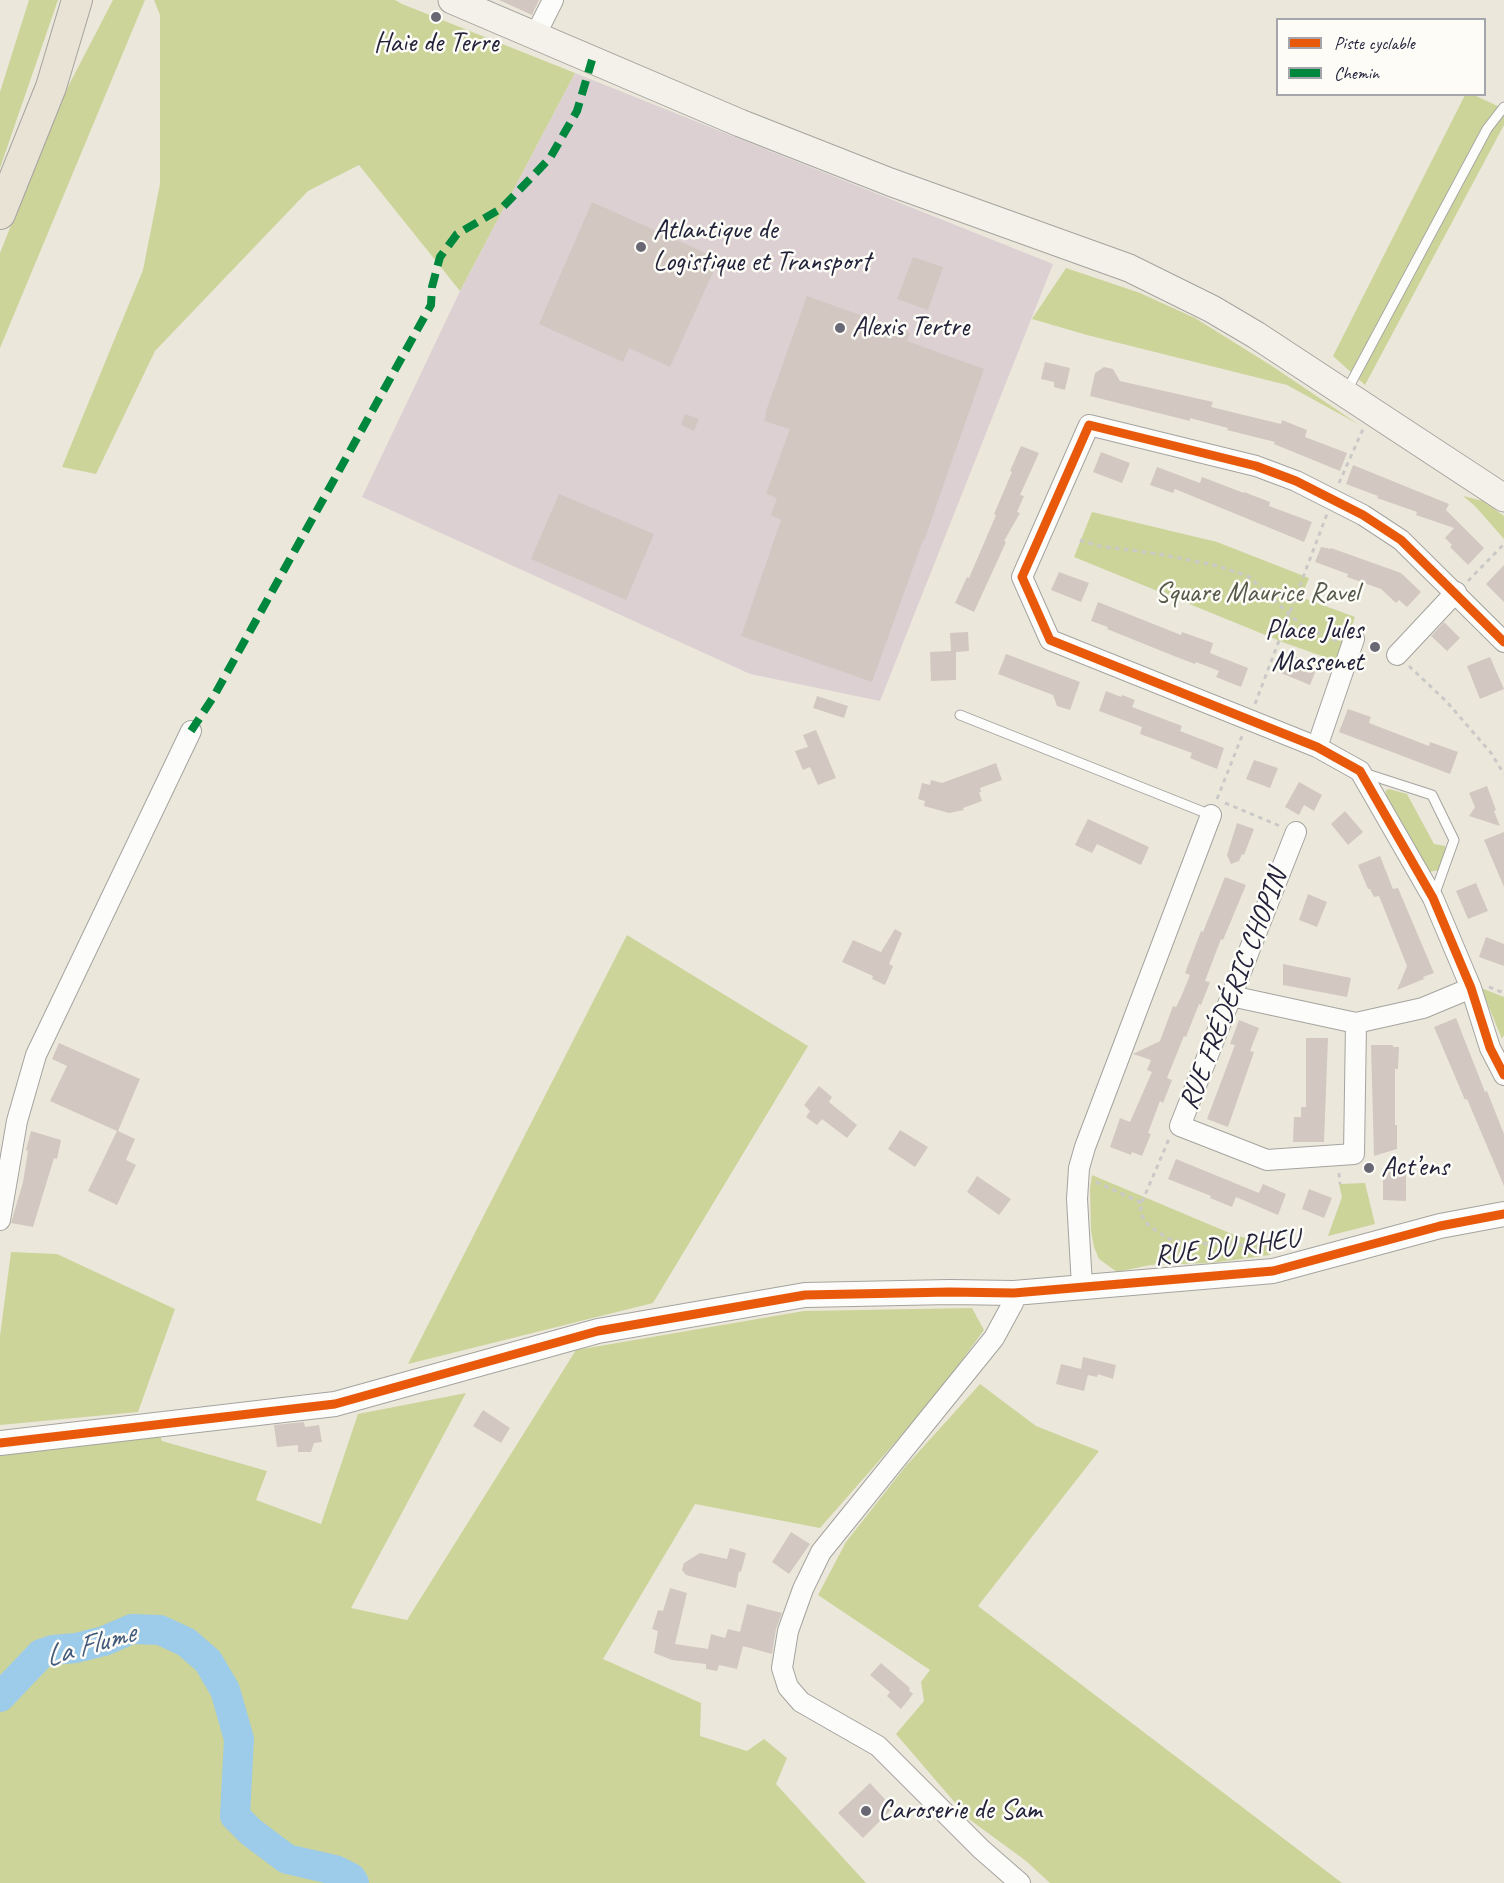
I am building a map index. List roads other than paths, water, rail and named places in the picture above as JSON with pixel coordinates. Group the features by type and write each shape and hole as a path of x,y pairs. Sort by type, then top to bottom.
{"main road":[{"path":"0,214 51,87 77,0"},
{"path":"51,87 96,0"},
{"path":"452,0 740,123 901,186 1129,268 1221,314 1256,335 1504,498"}],"street":[{"path":"535,36 553,0"},
{"path":"1504,642 1401,540 1363,515 1296,481 1256,466 1089,425 1022,577 1050,640 1317,747 1360,771 1433,898 1471,988 1490,1048 1504,1075"},
{"path":"1397,655 1456,592"},
{"path":"1317,747 1353,643"},
{"path":"0,1220 17,1121 36,1055 191,731"},
{"path":"1082,1286 1077,1199 1085,1147 1214,807"},
{"name":"RUE FRÉDÉRIC CHOPIN","path":"1296,832 1180,1126 1267,1160 1354,1154 1356,1023"},
{"path":"1231,996 1356,1023 1423,1008 1471,988"},
{"name":"RUE DU RHEU","path":"0,1443 335,1404 598,1331 805,1295 1014,1293 1273,1271 1440,1226 1504,1214"},
{"path":"1014,1293 1012,1303 994,1338 821,1552 803,1589 788,1631 782,1668 788,1687 801,1702 878,1746 981,1849 1020,1883"}],"lane":[{"path":"1345,394 1487,129 1504,107"},
{"path":"960,715 1214,807"},
{"path":"1360,771 1432,795 1454,840 1433,898"}],"waterway":[{"name":"La Flume","path":"0,1697 41,1654 53,1650 76,1648 104,1641 132,1629 160,1630 186,1642 208,1661 225,1690 239,1739 235,1816 251,1832 287,1859 335,1870 351,1878 354,1883"}],"place":[{"name":"Haie de Terre","path":"436,17"},
{"name":"Atlantique de Logistique et Transport","path":"641,247"},
{"name":"Alexis Tertre","path":"840,328"},
{"name":"Place Jules Massenet","path":"1375,647"},
{"name":"Act’ens","path":"1369,1168"},
{"name":"Caroserie de Sam","path":"866,1811"}],"park label":[{"name":"Square Maurice Ravel","path":"1257,594"}]}
